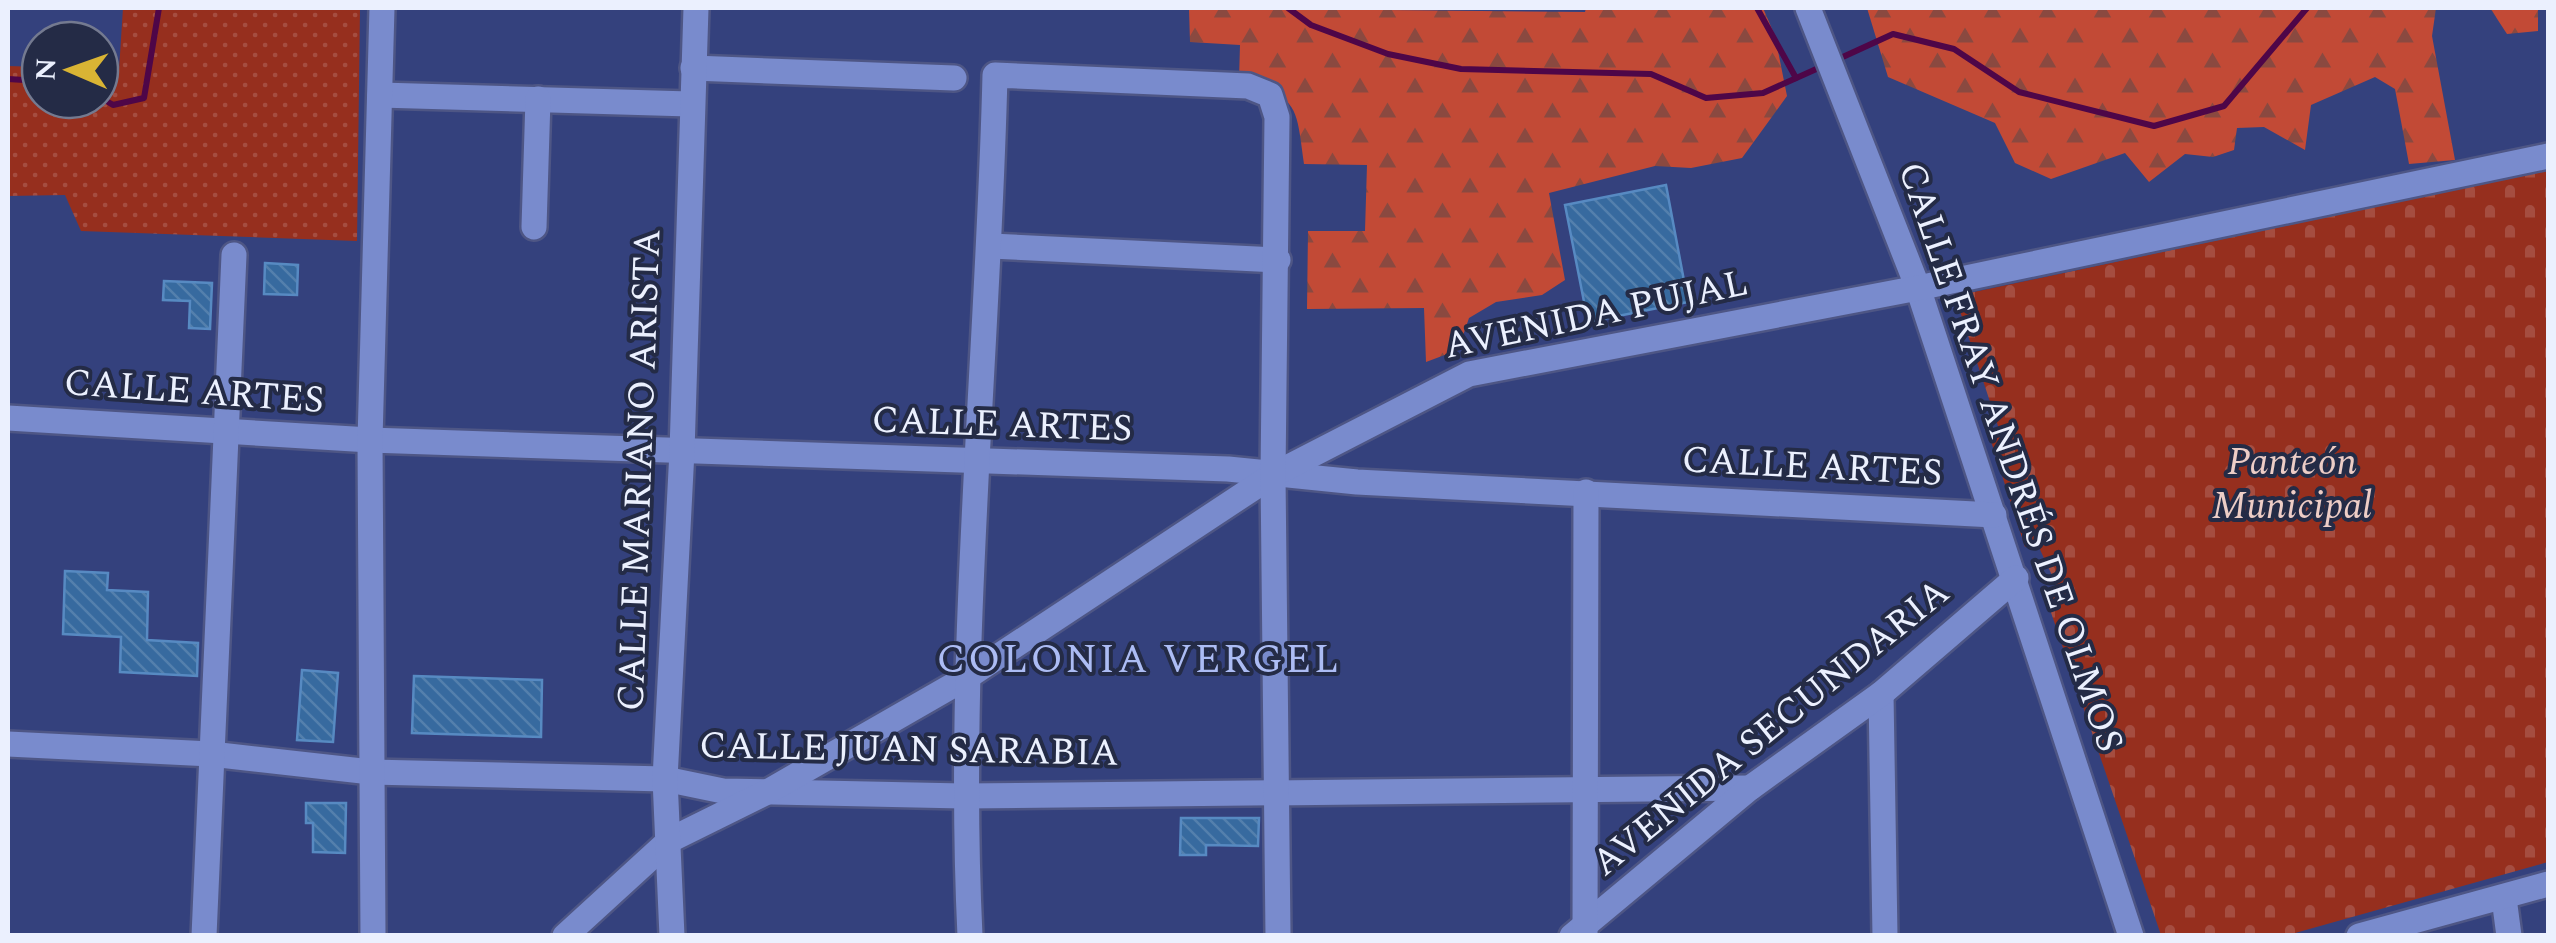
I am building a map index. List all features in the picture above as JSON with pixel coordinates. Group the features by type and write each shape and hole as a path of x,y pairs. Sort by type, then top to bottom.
{"street":[{"path":"373,936 370,440 382,8"},
{"name":"CALLE MARIANO ARISTA","path":"672,936 665,779 682,451 696,8"},
{"name":"CALLE FRAY ANDRÉS DE OLMOS","path":"1808,8 1918,288 2130,936"},
{"path":"693,68 954,78"},
{"path":"970,936 963,796 964,679 980,463 995,75 1248,86 1270,95 1277,118 1273,475 1278,936"},
{"path":"380,95 690,104"},
{"path":"534,227 538,99"},
{"name":"AVENIDA PUJAL","path":"566,936 670,840 769,791 964,679 1273,475 1468,374 1918,288 2548,156"},
{"path":"991,246 1278,260"},
{"path":"204,936 234,255"},
{"name":"CALLE ARTES","path":"8,418 224,434 1228,469 1273,475 1994,515"},
{"path":"1580,932 1586,492"},
{"name":"AVENIDA SECUNDARIA","path":"1580,932 1750,788 1882,694 2016,578"},
{"path":"1882,694 1885,936"},
{"name":"CALLE JUAN SARABIA","path":"8,744 211,754 371,772 665,779 723,791 963,796 1750,788"},
{"path":"2359,936 2548,884"},
{"path":"2504,898 2509,936"}],"green space":[{"path":"123,8 360,8 357,241 81,231 65,195 8,196 8,66 20,66 20,120 120,120"},
{"path":"1189,8 1585,12 1586,8 1763,8 1775,36 1787,96 1742,158 1691,168 1655,166 1549,193 1565,280 1542,295 1496,302 1469,318 1458,350 1426,362 1424,308 1307,309 1308,231 1365,231 1367,165 1304,164 1291,107 1273,92 1239,80 1240,45 1190,42"},
{"path":"1867,8 2436,8 2432,36 2455,160 2409,164 2395,89 2375,77 2311,105 2305,150 2264,127 2237,128 2234,150 2213,157 2185,154 2149,182 2125,153 2051,179 2015,163 1995,123 1888,77"},
{"path":"2490,8 2538,8 2538,31 2507,34"},
{"name":"Panteón Municipal","path":"2548,170 2548,862 2288,935 2161,935 2044,592 2057,586 2036,541 2025,547 1990,438 2000,432 1955,296"}],"building":[{"path":"1666,185 1688,302 1588,322 1565,205"},
{"path":"265,263 298,265 297,295 264,294"},
{"path":"164,281 212,283 210,329 189,328 190,301 163,300"},
{"path":"65,571 108,573 107,590 148,592 147,640 198,643 197,676 120,672 121,637 63,634"},
{"path":"302,670 338,673 333,742 297,740"},
{"path":"414,676 542,680 541,737 412,733"},
{"path":"306,803 346,803 345,853 313,852 313,823 306,823"},
{"path":"1181,818 1259,818 1258,846 1206,845 1206,855 1180,855"}],"waterway":[{"path":"120,103 144,98 159,8"},
{"path":"1288,8 1311,25 1388,54 1461,69 1651,74 1706,98 1763,93 1823,66"},
{"path":"1757,8 1796,78"},
{"path":"1834,61 1893,34 1954,49 2019,92 2154,126 2224,106 2307,8"},
{"path":"8,79 20,80"}],"district":[{"name":"COLONIA VERGEL","path":"1139,660"}]}
